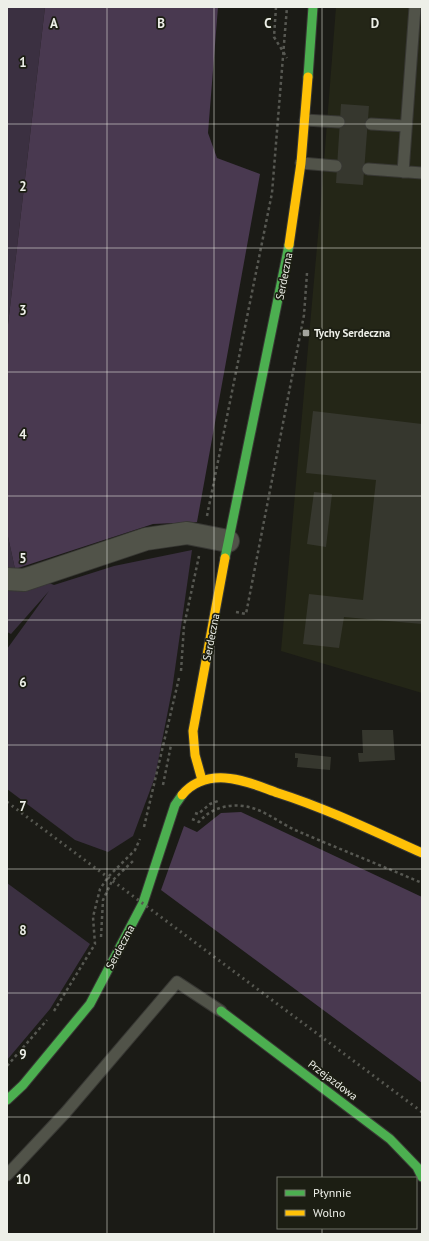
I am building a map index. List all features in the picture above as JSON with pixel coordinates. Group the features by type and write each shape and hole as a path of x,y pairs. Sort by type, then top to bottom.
{"street":[{"name":"Serdeczna","path":"202,780 195,755 193,731 228,541 285,272 301,163 313,7"},
{"path":"7,579 24,580 146,539 187,533 228,541"},
{"name":"Serdeczna","path":"7,1100 22,1085 90,1004 143,904 174,808 189,787 202,780 225,778 250,783 309,804 422,853"},
{"name":"Przejazdowa","path":"221,1011 390,1139 417,1167 422,1178"}],"lane":[{"path":"403,172 415,7"},
{"path":"305,120 339,122"},
{"path":"371,124 406,126"},
{"path":"301,163 336,166"},
{"path":"368,169 422,173"},
{"path":"7,1175 66,1112 177,982 221,1011"}],"path":[{"path":"143,830 181,672 184,626 272,193 287,7"},
{"path":"174,808 198,814 210,804 224,799"},
{"path":"174,808 199,822 212,811 223,807 243,806 265,813 294,829 422,883"},
{"path":"7,1066 55,1011 95,944 93,917 100,889 108,877 135,850 141,837"}],"shaded area":[{"path":"7,7 45,7 7,333"},
{"path":"45,7 218,7 208,133 217,158 260,174 197,522 153,524 15,569 7,532 7,333"},
{"path":"336,7 422,7 422,693 281,651 320,213"},
{"path":"7,532 15,569 54,585 114,566 192,550 172,690 155,777 133,836 108,852 75,840 7,789 7,649 49,591 11,634 7,632"},
{"path":"241,812 422,897 422,1083 161,890 184,826 197,832 221,813"},
{"path":"7,883 90,944 50,1009 7,1060"}],"building":[{"path":"341,104 369,106 363,185 336,183"},
{"path":"313,411 422,424 422,624 344,617 339,648 303,644 309,594 363,600 376,480 306,473"},
{"path":"314,492 332,494 326,547 307,544"},
{"path":"362,730 393,730 395,760 359,762 358,753 363,753"},
{"path":"295,753 331,757 330,770 297,767 298,758 295,758"}],"railway":[{"path":"7,802 422,1112"}],"traffic: fast":[{"path":"308,77 313,7"},
{"path":"225,558 289,245"},
{"path":"7,1100 23,1085 90,1004 143,903 175,805 182,795"},
{"path":"221,1011 390,1139 417,1167 422,1177"}],"traffic: slow":[{"path":"289,245 301,163 308,77"},
{"path":"202,780 195,755 193,731 225,558"},
{"path":"182,795 186,790 201,781 213,778 238,780 315,806 422,853"}],"place":[{"name":"Tychy Serdeczna","path":"306,333"}]}
